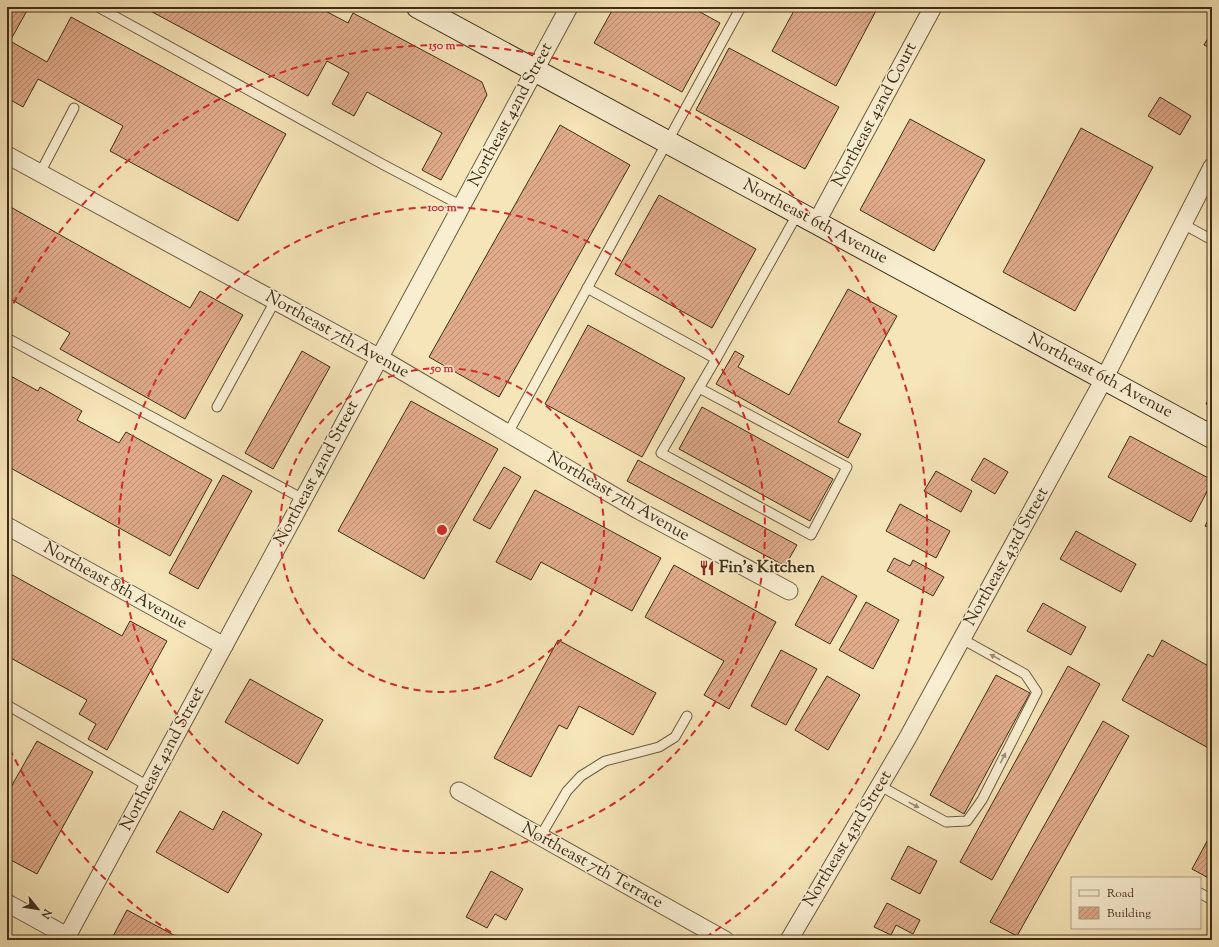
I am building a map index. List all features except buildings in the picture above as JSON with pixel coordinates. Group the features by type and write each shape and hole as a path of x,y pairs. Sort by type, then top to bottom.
{"street":[{"name":"Northeast 6th Avenue","path":"418,7 1212,437"},
{"name":"Northeast 42nd Street","path":"66,938 569,7"},
{"name":"Northeast 42nd Court","path":"807,218 933,7"},
{"name":"Northeast 7th Avenue","path":"7,155 380,358 638,510 789,591"},
{"name":"Northeast 43rd Street","path":"789,940 880,786 962,639 1104,379 1212,167"},
{"name":"Northeast 8th Avenue","path":"7,526 224,646"},
{"name":"Northeast 7th Terrace","path":"459,791 725,940"},
{"path":"7,903 66,938"}],"lane":[{"path":"98,7 384,165 462,206"},
{"path":"508,433 741,7"},
{"path":"40,173 74,108"},
{"path":"699,388 847,467 811,535 661,453 716,358 807,218"},
{"path":"1182,224 1212,240"},
{"path":"587,288 716,358"},
{"path":"217,407 275,301"},
{"path":"7,338 303,499"},
{"path":"880,786 946,822 967,821 982,800 1037,692 1025,674 962,639"},
{"path":"7,705 148,786"},
{"path":"540,837 567,791 581,776 605,761 659,746 675,737 687,716"},
{"path":"1201,894 1212,900"}],"place":[{"name":"Fin's Kitchen","path":"707,568"}]}
